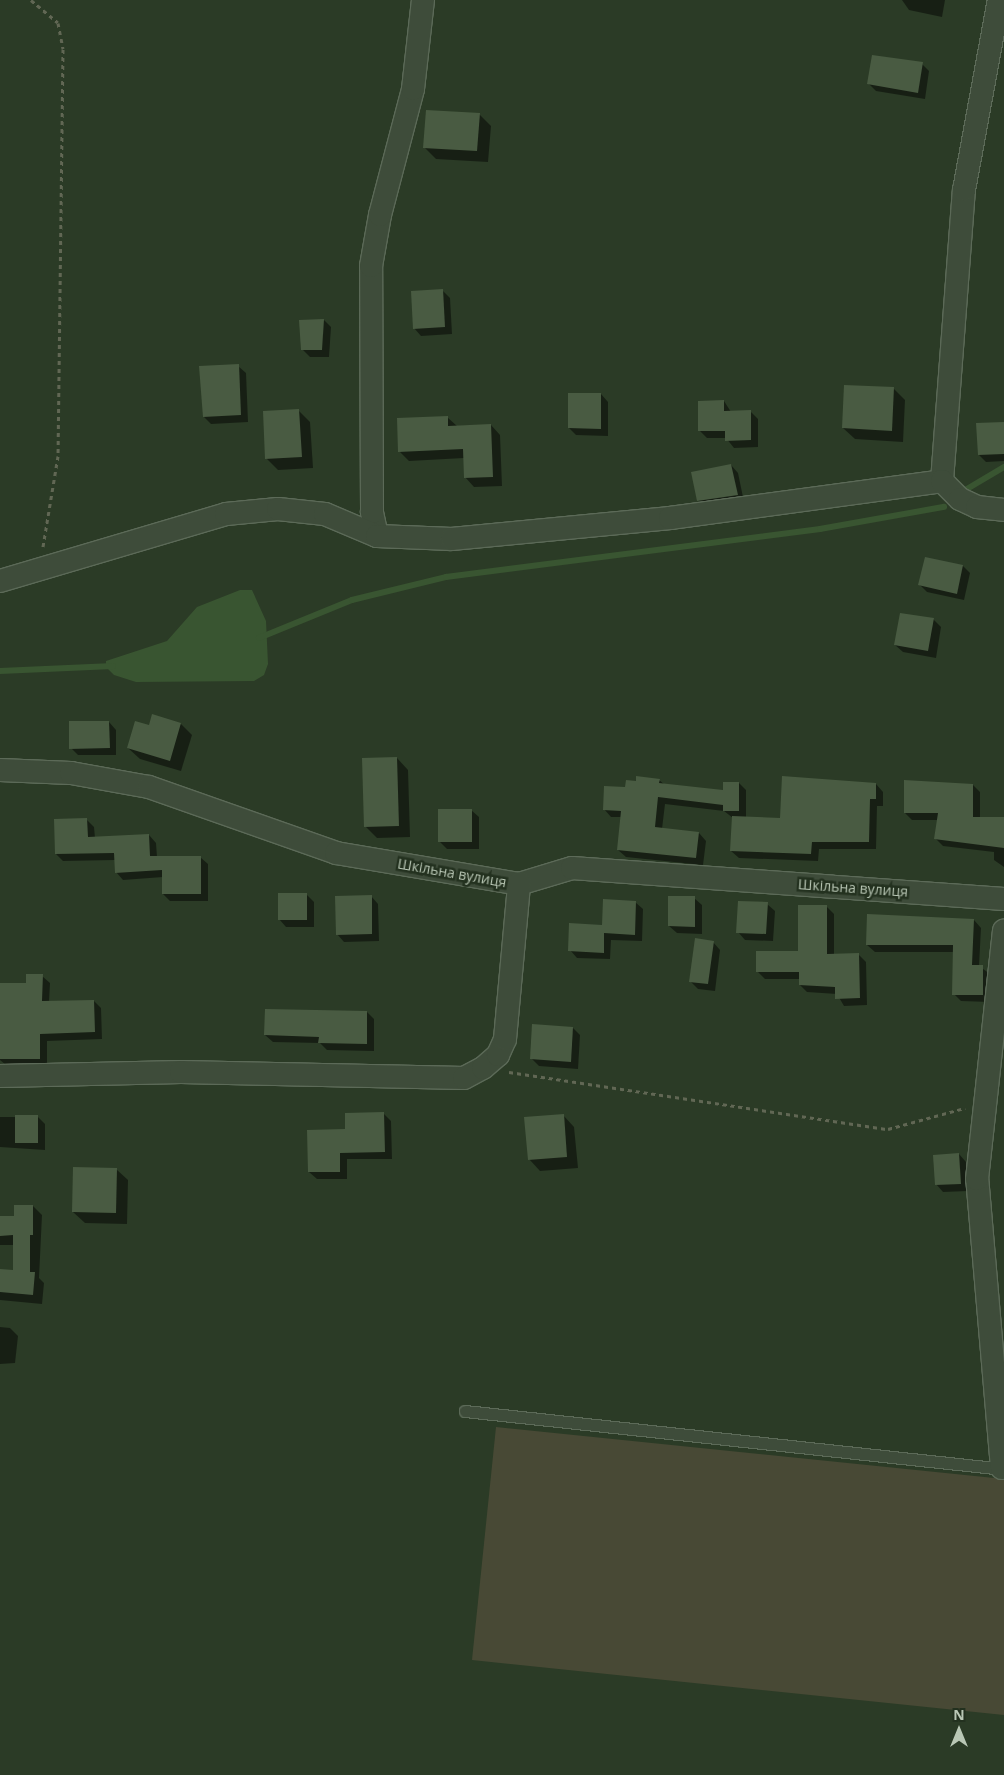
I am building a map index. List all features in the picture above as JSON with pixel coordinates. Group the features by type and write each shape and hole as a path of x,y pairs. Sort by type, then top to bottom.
{"street":[{"path":"377,536 372,512 371,266 380,215 413,89 423,0"},
{"path":"999,0 964,190 942,480 960,500 977,507 1004,510"},
{"path":"0,581 235,513 278,509 325,514 377,536 452,539 670,518 942,480"},
{"name":"Шкільна вулиця","path":"0,770 71,773 149,787 336,853 519,884 572,868 1004,899"},
{"path":"0,1076 181,1072 464,1078 483,1068 498,1055 505,1039 519,884"},
{"path":"1003,1469 977,1179 1004,930"}],"lane":[{"path":"466,1411 1003,1469"}],"path":[{"path":"30,0 58,23 63,50 58,456 40,570"},
{"path":"483,1068 888,1128 985,1103"}],"shaded area":[{"path":"240,590 252,590 266,621 268,664 264,675 254,681 136,682 114,675 106,667 106,661 167,641 197,607"},
{"path":"496,1427 1004,1479 1004,1715 472,1660"}],"building":[{"path":"872,55 923,62 918,93 867,84"},
{"path":"426,110 480,113 477,151 423,148"},
{"path":"443,289 445,327 413,329 411,291"},
{"path":"324,319 322,350 301,350 299,320"},
{"path":"239,364 241,415 203,417 199,366"},
{"path":"844,385 894,387 892,431 842,428"},
{"path":"568,393 601,393 601,429 568,428"},
{"path":"724,400 724,411 751,410 751,440 725,441 725,431 698,431 698,401"},
{"path":"299,409 302,457 265,459 263,411"},
{"path":"448,416 448,426 491,424 493,477 464,478 463,449 398,452 397,418"},
{"path":"1004,422 1004,454 978,455 976,423"},
{"path":"731,464 738,495 697,501 691,472"},
{"path":"925,557 963,565 957,594 918,585"},
{"path":"900,613 934,618 928,651 894,645"},
{"path":"152,714 181,723 170,761 127,748 135,721 149,725"},
{"path":"69,721 109,721 110,748 69,749"},
{"path":"397,757 399,826 364,827 362,758"},
{"path":"636,776 660,779 659,783 723,790 723,782 739,782 739,811 723,811 723,805 658,797 655,827 699,832 696,858 617,850 621,811 603,810 604,786 625,787 626,780 636,781"},
{"path":"782,776 876,783 876,799 870,799 869,842 812,842 811,854 730,851 732,816 780,818"},
{"path":"904,780 973,784 973,817 1004,817 1004,848 934,839 938,813 904,813"},
{"path":"438,809 472,809 472,842 438,842"},
{"path":"87,818 88,837 149,834 150,856 201,856 201,894 162,894 162,870 115,873 114,853 55,854 54,819"},
{"path":"278,893 307,893 307,920 278,920"},
{"path":"372,895 372,934 336,935 335,896"},
{"path":"668,896 695,896 695,927 668,926"},
{"path":"603,899 636,901 635,935 604,933 604,953 568,951 569,923 602,925"},
{"path":"738,901 768,902 766,934 736,933"},
{"path":"798,905 827,905 827,954 859,953 860,998 835,999 835,987 799,985 799,972 756,972 756,951 798,951"},
{"path":"867,914 974,919 972,965 983,965 983,995 952,995 953,945 866,945"},
{"path":"695,938 714,941 708,984 689,982"},
{"path":"26,974 43,974 42,1001 94,1000 95,1032 40,1034 40,1059 0,1059 0,983 26,983"},
{"path":"265,1009 367,1011 367,1044 318,1043 319,1037 264,1035"},
{"path":"532,1024 573,1027 571,1062 530,1059"},
{"path":"384,1112 385,1152 340,1153 340,1172 308,1172 307,1130 345,1129 345,1113"},
{"path":"564,1114 567,1157 528,1160 524,1117"},
{"path":"15,1115 38,1115 38,1143 15,1143"},
{"path":"959,1153 961,1184 935,1185 933,1155"},
{"path":"73,1167 117,1168 116,1213 72,1212"},
{"path":"14,1205 33,1205 33,1235 30,1235 30,1272 35,1272 33,1295 0,1292 0,1269 13,1270 13,1235 0,1236 0,1216 14,1216"}],"waterway":[{"path":"967,489 1004,467"},
{"path":"259,638 352,600 446,577 820,529 944,507"},
{"path":"0,671 113,666"}]}
